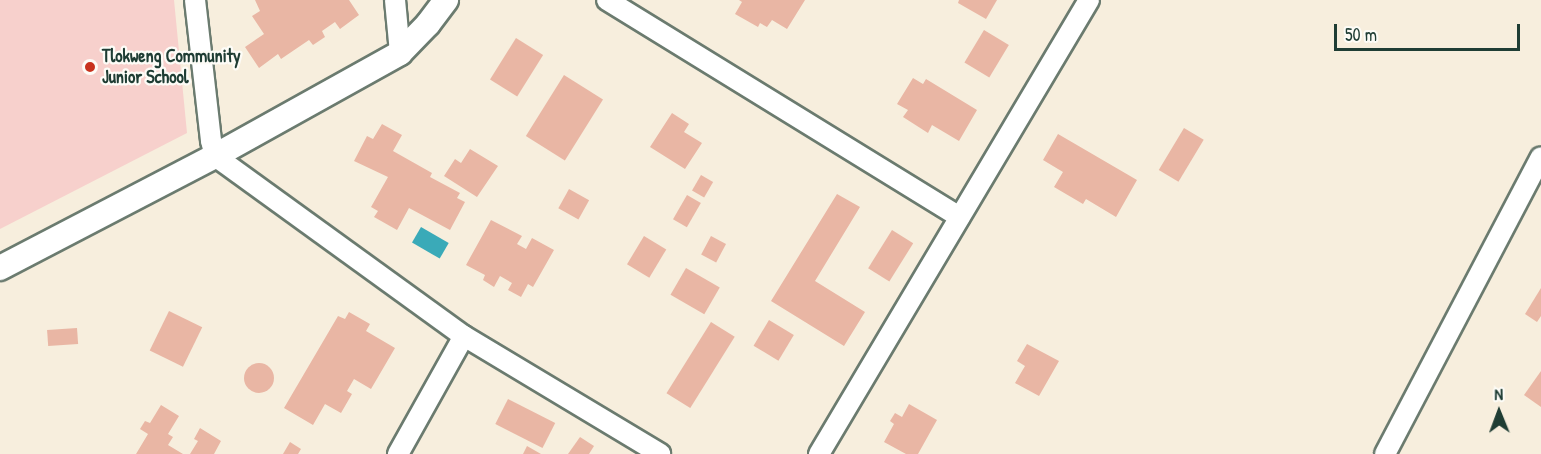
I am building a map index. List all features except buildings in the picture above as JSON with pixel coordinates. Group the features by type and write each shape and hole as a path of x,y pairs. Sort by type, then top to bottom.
{"street":[{"path":"195,0 211,141 215,156 464,336 660,454"},
{"path":"395,0 399,53"},
{"path":"0,268 215,156 399,53 428,24 446,0"},
{"path":"608,0 960,217"},
{"path":"819,454 1089,0"},
{"path":"1385,454 1541,156"},
{"path":"398,454 464,336"}],"shaded area":[{"name":"Tlokweng Community Junior School","path":"0,0 174,0 187,133 0,229"}],"water":[{"path":"421,227 449,243 440,259 412,243"}],"place":[{"name":"Tlokweng Community Junior School","path":"90,67"}]}
